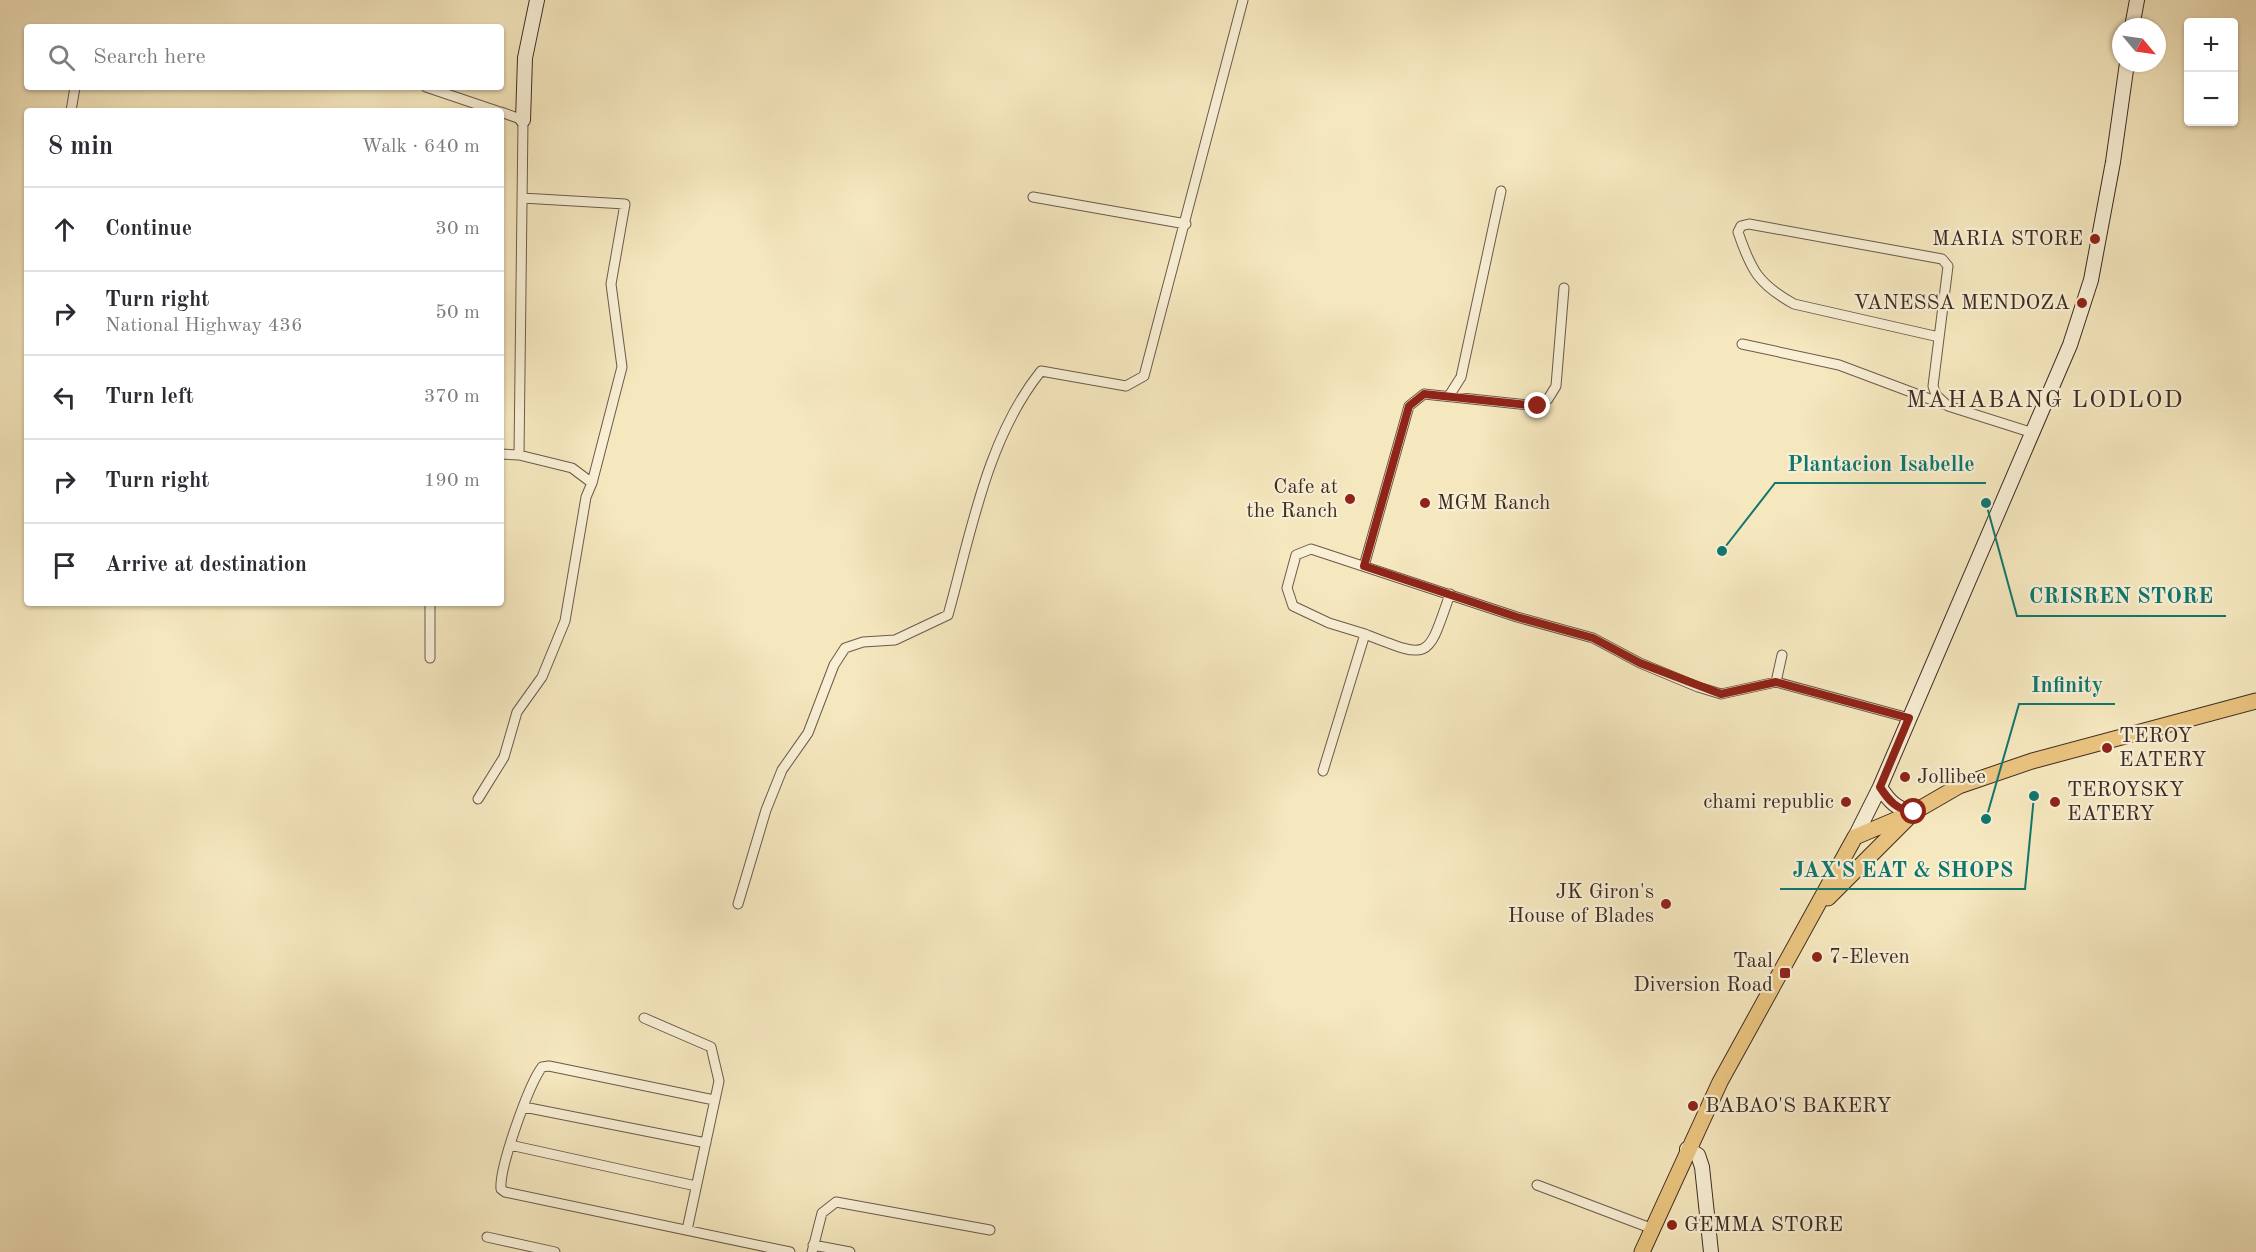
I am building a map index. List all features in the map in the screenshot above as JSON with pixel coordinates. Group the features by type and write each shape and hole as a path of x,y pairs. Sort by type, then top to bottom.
{"main road":[{"path":"523,120 525,58 537,0"},
{"path":"2134,18 2137,0"},
{"path":"1642,1252 1720,1082 1814,914 1880,787 2070,345 2091,280 2113,162 2126,72"},
{"path":"1855,837 1914,812 1959,786 2032,761 2255,703"},
{"path":"1880,787 1892,803 1903,811 1914,812"},
{"path":"1814,914 1914,812"},
{"path":"1688,1149 1698,1155 1702,1167 1711,1252"}],"street":[{"path":"738,904 778,780 808,733 834,664 845,648 863,642 895,640 948,615 992,464 1024,393 1041,371 1126,386 1144,376 1243,0"},
{"path":"72,108 74,90"},
{"path":"435,90 487,108"},
{"path":"504,114 523,120 519,455"},
{"path":"1449,396 1461,376 1502,191"},
{"path":"1033,196 1185,224"},
{"path":"478,799 504,757 517,712 542,677 565,621 586,497 592,483 622,367 611,284 625,204 522,198"},
{"path":"1939,337 1794,304 1774,292 1750,266 1738,232 1741,226 1749,225 1942,259 1948,266 1933,386 1936,395 1948,406"},
{"path":"1364,566 1409,406 1424,394 1538,406 1548,399 1556,386 1564,288"},
{"path":"1742,344 1839,365 1948,406 2033,433"},
{"path":"504,454 519,455 572,468 592,483"},
{"path":"1450,594 1433,642 1423,650 1408,651 1329,623 1293,606 1287,588 1296,555 1311,549 1593,638 1640,663 1721,694 1776,682 1909,718"},
{"path":"430,606 430,658"},
{"path":"1323,771 1365,634"},
{"path":"1776,682 1782,654"},
{"path":"644,1018 711,1047 719,1081 687,1230"},
{"path":"714,1100 549,1066 539,1071 524,1107 500,1180 501,1189 505,1192 790,1252"},
{"path":"524,1107 706,1143"},
{"path":"510,1145 696,1186"},
{"path":"1537,1185 1653,1229"},
{"path":"850,1252 813,1249 822,1213 836,1203 990,1230"},
{"path":"487,1237 515,1248 555,1252"}],"place":[{"name":"MARIA STORE","path":"2095,239"},
{"name":"VANESSA MENDOZA","path":"2082,303"},
{"name":"Cafe at the Ranch","path":"1350,499"},
{"name":"MGM Ranch","path":"1425,503"},
{"name":"CRISREN STORE","path":"1986,503"},
{"name":"Plantacion Isabelle","path":"1722,551"},
{"name":"TEROY EATERY","path":"2107,748"},
{"name":"Jollibee","path":"1905,777"},
{"name":"JAX'S EAT & SHOPS","path":"2034,796"},
{"name":"chami republic","path":"1846,802"},
{"name":"TEROYSKY EATERY","path":"2055,802"},
{"name":"Infinity","path":"1986,819"},
{"name":"JK Giron's House of Blades","path":"1666,904"},
{"name":"7-Eleven","path":"1817,957"},
{"name":"Taal Diversion Road","path":"1785,973"},
{"name":"BABAO'S BAKERY","path":"1693,1106"},
{"name":"GEMMA STORE","path":"1672,1225"}],"district":[{"name":"MAHABANG LODLOD","path":"2045,401"}],"route":[{"path":"1538,406 1424,394 1409,406 1364,566 1517,617 1593,638 1640,663 1721,694 1776,682 1909,718 1880,787 1892,803 1903,811 1914,812"}]}
